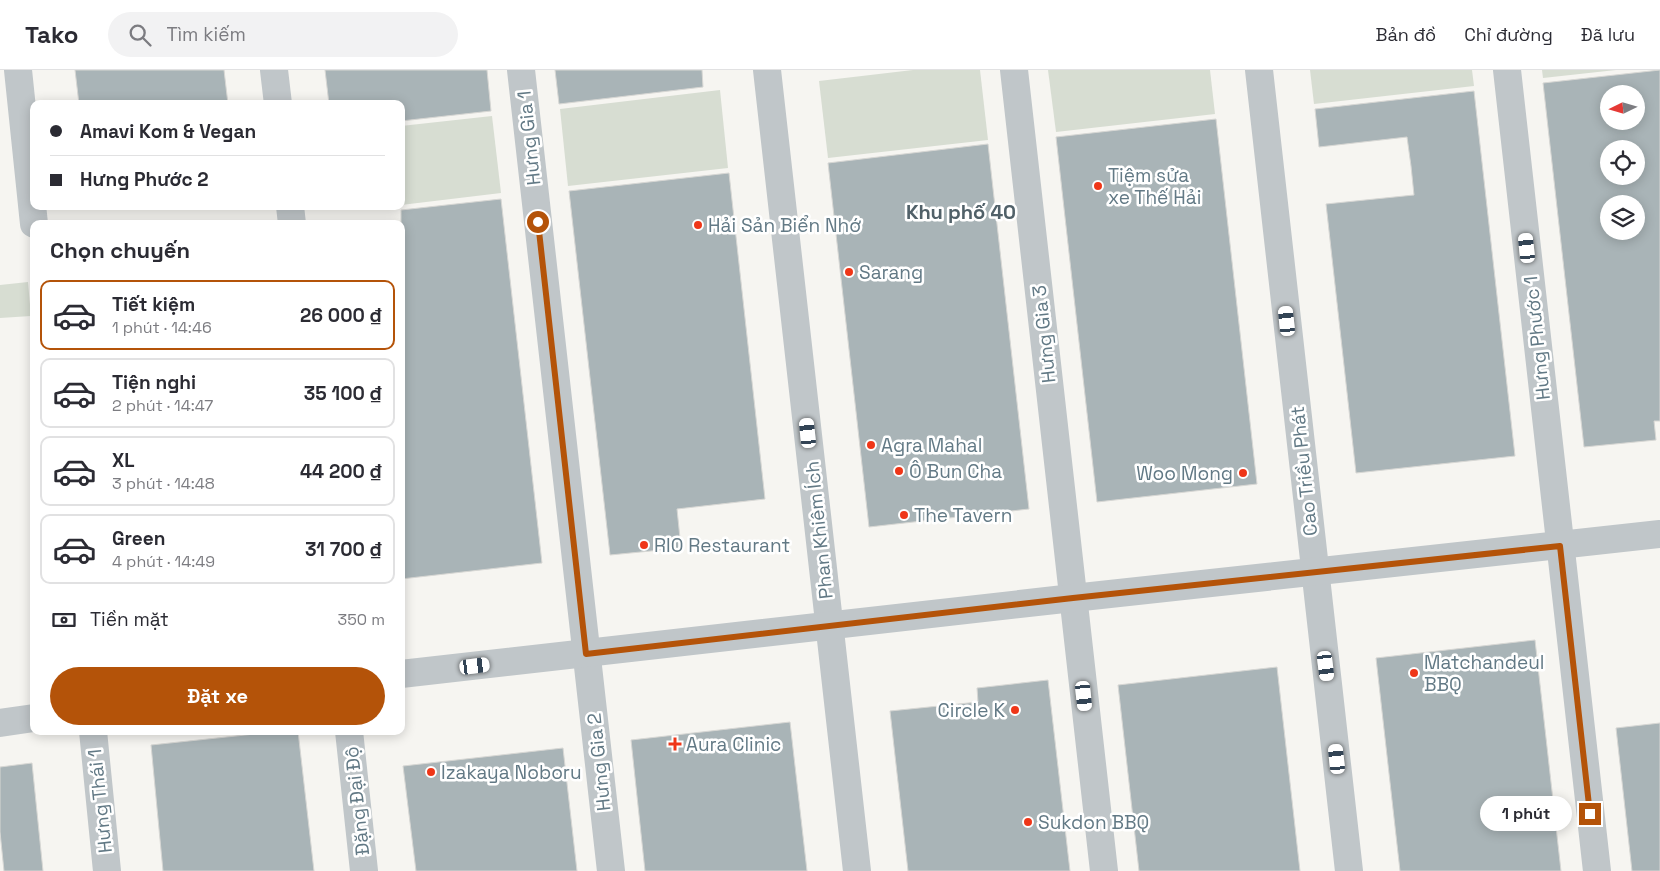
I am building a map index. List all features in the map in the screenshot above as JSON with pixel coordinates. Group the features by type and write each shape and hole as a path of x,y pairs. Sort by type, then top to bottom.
{"street":[{"path":"18,70 30,186"},
{"path":"274,70 278,100"},
{"name":"Hưng Gia 1","path":"521,70 586,654"},
{"name":"Phan Khiêm Ích","path":"767,70 857,871"},
{"name":"Hưng Gia 3","path":"1014,70 1104,871"},
{"name":"Cao Triều Phát","path":"1259,70 1349,871"},
{"name":"Hưng Phước 1","path":"1507,70 1597,871"},
{"path":"405,674 1660,534"},
{"name":"Hưng Gia 2","path":"586,654 611,871"},
{"path":"0,723 30,719"},
{"name":"Hưng Thái 1","path":"93,735 107,871"},
{"name":"Đặng Đại Độ","path":"349,735 364,871"}],"shaded area":[{"path":"913,70 980,70 988,140 828,158 819,81"},
{"path":"1048,70 1210,70 1215,114 1056,132"},
{"path":"1310,70 1472,70 1474,86 1314,104"},
{"path":"1542,70 1616,70 1543,78"},
{"path":"720,90 728,168 568,186 560,109"},
{"path":"492,116 501,193 405,205 405,126"},
{"path":"28,282 30,316 0,318 0,285"}],"building":[{"path":"75,70 224,70 228,100 79,100"},
{"path":"325,70 487,70 491,111 405,121 405,100 329,100"},
{"path":"555,70 702,70 703,87 559,104"},
{"path":"1660,70 1660,421 1654,421 1656,440 1584,447 1543,83"},
{"path":"1474,91 1515,456 1356,473 1326,204 1414,195 1411,166 1407,137 1319,147 1315,109"},
{"path":"1216,119 1257,484 1097,502 1056,137"},
{"path":"988,144 1029,509 869,527 828,163"},
{"path":"729,173 765,499 677,509 681,548 610,555 569,191"},
{"path":"501,199 542,563 405,579 405,220 401,220 401,210"},
{"path":"1535,640 1561,871 1400,871 1376,658"},
{"path":"1277,667 1300,871 1139,871 1118,685"},
{"path":"1048,680 1070,871 908,871 890,711 978,702 977,688"},
{"path":"790,722 807,871 645,871 631,740"},
{"path":"1660,723 1660,871 1632,871 1616,728"},
{"path":"245,735 298,735 314,871 163,871 151,745"},
{"path":"563,748 577,871 416,871 403,766"},
{"path":"32,763 43,871 4,871 0,832 0,767"}],"place":[{"name":"Tiệm sửa xe Thế Hải","path":"1098,186"},
{"name":"Hải Sản Biển Nhớ","path":"698,225"},
{"name":"Sarang","path":"849,272"},
{"name":"Agra Mahal","path":"871,445"},
{"name":"Ô Bun Cha","path":"899,471"},
{"name":"Woo Mong","path":"1243,473"},
{"name":"The Tavern","path":"904,515"},
{"name":"RIO Restaurant","path":"644,545"},
{"name":"Matchandeul BBQ","path":"1414,673"},
{"name":"Circle K","path":"1015,710"},
{"name":"Aura Clinic","path":"675,744"},
{"name":"Izakaya Noboru","path":"431,772"},
{"name":"Sukdon BBQ","path":"1028,822"}],"district":[{"name":"Khu phố 40","path":"961,212"}],"route":[{"path":"538,222 586,654 1073,598 1560,546 1590,814"}]}
